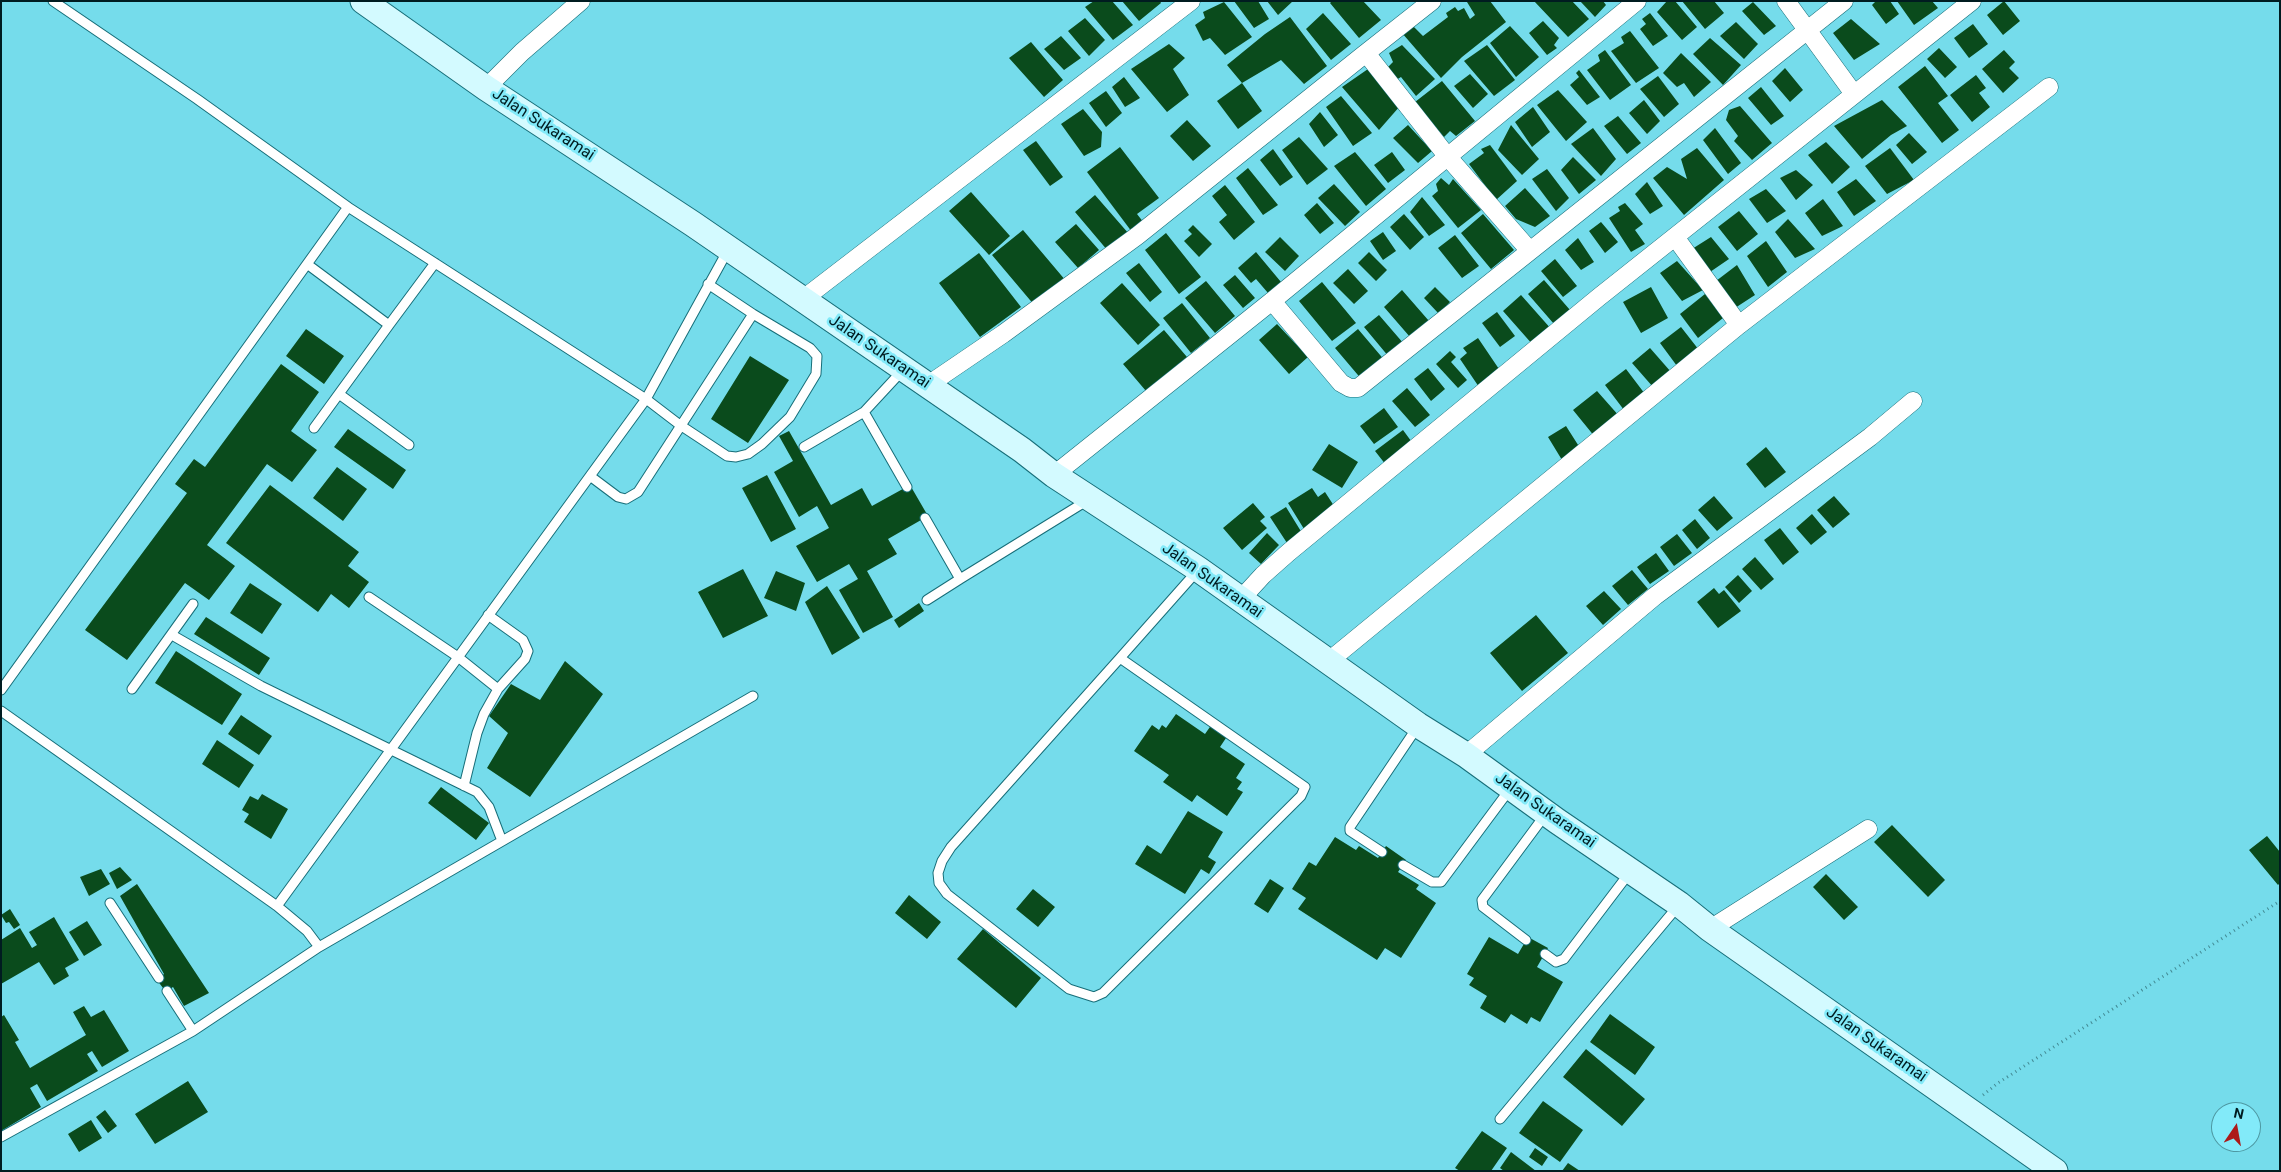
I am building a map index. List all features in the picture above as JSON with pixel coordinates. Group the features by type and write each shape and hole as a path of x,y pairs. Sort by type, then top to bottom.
{"street":[{"name":"Jalan Sukaramai","path":"363,1 486,88 694,224 928,385 1054,475 1198,569 1418,725 1466,755 1546,813 1679,904 1710,929 2055,1171"},
{"path":"486,88 522,52 581,1"},
{"path":"802,300 1191,1"},
{"path":"928,385 1003,334 1151,225 1432,1"},
{"path":"1054,475 1272,301 1637,1"},
{"path":"1786,1 1854,94"},
{"path":"1272,301 1341,383 1350,388 1358,388 1844,1"},
{"path":"1240,600 1263,575 1283,558 1598,297 1972,1"},
{"path":"1366,52 1447,156 1530,251"},
{"path":"1329,661 1739,325 2049,87"},
{"path":"1675,236 1739,325"},
{"path":"1466,755 1655,596 1870,437 1913,401"},
{"path":"1710,929 1868,829"}],"lane":[{"path":"53,1 197,99 348,207 646,398 680,425 727,456 736,457 748,454 762,444 790,417 816,374 817,356 810,348 708,284"},
{"path":"1,690 348,207"},
{"path":"276,906 646,398 728,249"},
{"path":"314,428 435,263"},
{"path":"308,264 389,324"},
{"path":"590,476 618,497 626,499 638,492 753,314"},
{"path":"804,447 864,412 904,369"},
{"path":"339,394 409,444"},
{"path":"864,412 907,486"},
{"path":"927,600 1091,499"},
{"path":"925,518 960,579"},
{"path":"1120,658 1305,786 1301,796 1160,937 1103,993 1094,996 1069,989 947,894 939,883 938,873 942,861 951,847 1198,569"},
{"path":"369,597 458,657 498,689"},
{"path":"132,689 193,604"},
{"path":"464,786 477,732 484,714 498,689 525,659 528,651 523,640 488,615"},
{"path":"172,635 261,686 477,792 489,807 502,841"},
{"path":"1,1136 193,1031 318,947 753,696"},
{"path":"1,711 276,906 307,931 318,947"},
{"path":"1382,852 1350,831 1350,827 1418,725"},
{"path":"1403,864 1432,882 1441,882 1511,787"},
{"path":"1526,940 1483,907 1482,900 1546,813"},
{"path":"1545,954 1556,962 1564,960 1630,871"},
{"path":"110,903 159,978"},
{"path":"1500,1119 1679,904"},
{"path":"167,991 193,1031"}],"path":[{"path":"1977,1100 1998,1083 2280,901"}],"building":[{"path":"1094,1 1112,1 1133,25 1113,40 1085,7"},
{"path":"1122,1 1160,1 1161,3 1139,21"},
{"path":"1234,1 1258,1 1269,19 1254,28"},
{"path":"1267,1 1293,1 1278,15"},
{"path":"1332,1 1363,1 1381,20 1359,38 1330,3"},
{"path":"1468,1 1490,1 1506,22 1462,57 1441,78 1402,33 1412,25 1423,36 1448,17 1446,13 1455,7 1458,11 1464,8 1470,19 1475,15"},
{"path":"1534,1 1572,1 1589,19 1568,37"},
{"path":"1580,1 1603,1 1606,5 1595,17"},
{"path":"1667,1 1675,1 1697,27 1682,40 1657,12"},
{"path":"1682,1 1714,1 1724,13 1705,29"},
{"path":"1876,1 1890,1 1899,14 1886,24 1872,5"},
{"path":"1897,1 1932,1 1938,8 1914,25"},
{"path":"2004,1 2020,21 2003,35 1987,15"},
{"path":"1224,2 1252,37 1225,55 1210,38 1203,41 1195,25 1205,18 1203,12"},
{"path":"1753,2 1776,26 1764,35 1742,11"},
{"path":"1323,13 1351,44 1331,60 1306,29"},
{"path":"1650,13 1668,36 1653,46 1640,29 1646,24 1642,19"},
{"path":"1290,17 1327,66 1304,84 1281,60 1242,83 1227,65 1265,34"},
{"path":"1085,18 1105,40 1089,56 1068,31"},
{"path":"1851,19 1880,44 1854,60 1833,33"},
{"path":"1543,21 1559,38 1554,45 1557,48 1547,55 1529,33"},
{"path":"1736,22 1758,44 1744,59 1720,36"},
{"path":"1973,24 1988,44 1969,58 1954,38"},
{"path":"1510,26 1539,57 1516,77 1490,43"},
{"path":"1630,31 1659,68 1636,83 1611,51 1624,43 1621,37"},
{"path":"1061,36 1081,58 1064,70 1044,49"},
{"path":"1710,38 1741,65 1723,85 1693,54"},
{"path":"1031,42 1063,80 1044,97 1009,58"},
{"path":"1169,44 1185,58 1173,69 1189,95 1167,112 1131,69"},
{"path":"1402,45 1435,79 1416,96 1401,77 1396,80 1388,67 1393,62 1389,53"},
{"path":"1487,45 1515,80 1494,96 1464,61"},
{"path":"1939,48 1957,67 1945,78 1927,59"},
{"path":"1605,50 1631,85 1610,100 1587,70 1600,61 1598,55"},
{"path":"2004,50 2015,62 2009,68 2019,78 2003,93 1982,69"},
{"path":"1681,53 1711,82 1694,97 1684,83 1677,87 1663,73"},
{"path":"1925,66 1948,96 1938,103 1959,130 1942,143 1898,87"},
{"path":"1785,68 1803,90 1790,102 1772,81"},
{"path":"1368,69 1400,106 1379,130 1342,87"},
{"path":"1579,70 1600,97 1587,105 1570,85 1579,77 1576,73"},
{"path":"1470,74 1488,94 1473,108 1454,86"},
{"path":"1976,75 1986,88 1979,93 1990,107 1972,122 1950,95"},
{"path":"1658,76 1679,104 1664,117 1640,89"},
{"path":"1124,77 1140,98 1125,107 1112,87"},
{"path":"1442,81 1475,121 1456,136 1450,131 1444,137 1415,102"},
{"path":"1242,83 1262,111 1238,129 1217,101"},
{"path":"1761,87 1784,116 1771,125 1748,98"},
{"path":"1558,90 1587,122 1566,141 1537,105"},
{"path":"1106,91 1122,113 1106,127 1089,103"},
{"path":"1341,96 1372,133 1353,146 1326,107"},
{"path":"1644,100 1660,121 1647,134 1629,113"},
{"path":"1882,100 1907,126 1891,135 1862,159 1834,126"},
{"path":"1740,106 1772,143 1752,160 1734,141 1738,136 1726,120 1729,110"},
{"path":"1533,107 1550,132 1532,147 1515,122"},
{"path":"1083,109 1102,132 1101,147 1084,156 1061,124"},
{"path":"1320,112 1338,135 1324,147 1309,124"},
{"path":"1618,116 1641,143 1627,154 1604,126"},
{"path":"1187,120 1211,146 1193,161 1170,136"},
{"path":"1408,125 1432,151 1418,163 1393,138"},
{"path":"1511,125 1539,159 1522,175 1498,150"},
{"path":"1593,128 1616,159 1601,176 1571,144"},
{"path":"1715,128 1741,163 1728,174 1703,140"},
{"path":"1909,133 1927,152 1912,164 1896,145"},
{"path":"1299,137 1328,169 1307,185 1282,150"},
{"path":"1036,141 1063,177 1050,186 1023,150"},
{"path":"1826,142 1850,167 1832,184 1808,155"},
{"path":"1490,145 1517,181 1496,200 1469,164 1484,153 1481,149"},
{"path":"1120,147 1159,198 1137,214 1144,223 1132,232 1087,172"},
{"path":"1697,148 1724,180 1684,215 1653,178 1667,167 1687,179 1681,159"},
{"path":"1890,148 1914,180 1887,194 1865,166"},
{"path":"1273,149 1293,177 1280,186 1260,160"},
{"path":"1355,152 1386,189 1366,206 1334,166"},
{"path":"1392,152 1405,170 1388,183 1374,165"},
{"path":"1573,157 1596,180 1579,194 1561,170"},
{"path":"1248,168 1278,205 1263,215 1236,178"},
{"path":"1547,169 1569,198 1556,211 1532,179"},
{"path":"1796,170 1813,185 1796,200 1780,178"},
{"path":"1441,178 1449,185 1453,179 1481,210 1458,228 1432,196 1438,191 1436,184"},
{"path":"1856,179 1876,201 1854,216 1837,192"},
{"path":"1647,182 1663,206 1650,214 1635,194"},
{"path":"1334,184 1360,212 1345,226 1318,198"},
{"path":"1225,185 1255,222 1234,240 1219,222 1227,215 1212,196"},
{"path":"1525,188 1550,216 1535,227 1516,219 1505,206"},
{"path":"1766,189 1786,211 1767,223 1749,199"},
{"path":"971,192 1010,236 989,255 949,211"},
{"path":"1095,195 1129,234 1108,251 1075,212"},
{"path":"1422,197 1445,225 1429,236 1410,212"},
{"path":"1823,199 1843,226 1822,236 1805,213"},
{"path":"1317,203 1334,223 1320,234 1304,215"},
{"path":"1625,203 1643,224 1635,230 1645,244 1631,252 1609,218 1620,211 1618,207"},
{"path":"1739,211 1758,234 1737,251 1718,227"},
{"path":"1404,214 1424,237 1410,250 1390,227"},
{"path":"1483,214 1514,250 1491,269 1461,233"},
{"path":"1788,219 1815,249 1795,258 1775,232"},
{"path":"1601,222 1618,242 1605,253 1589,231"},
{"path":"1076,224 1099,250 1078,268 1055,242"},
{"path":"1193,225 1212,244 1199,257 1184,241 1192,234 1188,230"},
{"path":"1023,230 1066,281 1035,306 992,255"},
{"path":"1383,232 1396,251 1383,260 1370,241"},
{"path":"1166,233 1201,277 1179,294 1145,250"},
{"path":"1455,235 1479,266 1462,278 1438,248"},
{"path":"1280,237 1299,256 1285,271 1265,252"},
{"path":"1711,237 1729,259 1710,272 1692,249"},
{"path":"1578,238 1594,262 1581,270 1565,250"},
{"path":"1766,241 1787,272 1768,287 1747,256"},
{"path":"1256,252 1281,282 1268,293 1256,279 1251,283 1238,268"},
{"path":"1369,252 1387,270 1376,281 1358,263"},
{"path":"979,253 1021,307 980,337 939,283"},
{"path":"1555,259 1577,286 1563,297 1541,271"},
{"path":"1677,261 1703,290 1682,301 1660,273"},
{"path":"1139,263 1162,292 1150,302 1126,273"},
{"path":"1737,265 1755,295 1735,308 1716,281"},
{"path":"1348,269 1368,291 1354,304 1333,283"},
{"path":"1235,275 1255,298 1243,308 1223,285"},
{"path":"1544,280 1570,310 1554,324 1528,294"},
{"path":"1206,281 1235,316 1215,333 1185,298"},
{"path":"1322,282 1356,323 1332,341 1299,301"},
{"path":"1122,283 1160,325 1138,345 1100,303"},
{"path":"1435,287 1450,302 1439,314 1424,298"},
{"path":"1651,287 1668,318 1641,333 1623,302"},
{"path":"1402,290 1429,321 1410,337 1384,307"},
{"path":"1705,294 1723,318 1698,338 1680,314"},
{"path":"1521,295 1552,330 1533,345 1503,311"},
{"path":"1182,303 1210,338 1191,353 1163,318"},
{"path":"1497,312 1515,336 1500,347 1482,323"},
{"path":"1379,315 1404,344 1389,357 1364,327"},
{"path":"1277,324 1308,357 1289,374 1259,340"},
{"path":"1681,327 1699,350 1677,366 1660,343"},
{"path":"306,329 344,356 324,384 286,356"},
{"path":"1358,329 1386,362 1363,381 1335,348"},
{"path":"1164,330 1187,357 1146,391 1123,364"},
{"path":"1478,338 1501,372 1479,387 1460,359 1467,353 1463,348"},
{"path":"1650,348 1671,372 1653,387 1632,363"},
{"path":"1450,351 1456,357 1451,362 1467,380 1458,388 1436,364"},
{"path":"750,356 789,380 748,443 711,419"},
{"path":"281,364 319,392 291,431 317,450 292,482 267,464 207,545 235,566 209,600 185,583 127,660 85,630 187,493 175,484 194,459 205,467"},
{"path":"1428,368 1445,389 1431,401 1414,379"},
{"path":"1626,369 1645,394 1624,410 1605,385"},
{"path":"1407,388 1430,415 1415,427 1392,401"},
{"path":"1597,391 1620,417 1595,437 1573,410"},
{"path":"1384,408 1398,427 1374,444 1360,426"},
{"path":"1566,426 1580,448 1562,460 1548,437"},
{"path":"348,429 406,470 393,489 334,447"},
{"path":"1403,430 1414,445 1386,465 1375,451"},
{"path":"789,431 831,505 862,488 872,506 910,485 928,516 888,539 897,554 867,571 893,617 863,633 839,590 858,579 849,564 817,582 796,546 829,528 817,506 799,517 774,472 793,461 779,436"},
{"path":"1329,444 1358,462 1342,488 1312,470"},
{"path":"1766,447 1786,472 1765,488 1746,464"},
{"path":"337,467 367,489 343,521 313,498"},
{"path":"767,475 796,529 771,542 742,488"},
{"path":"270,485 359,552 348,566 369,582 349,608 331,594 318,612 226,543"},
{"path":"1312,488 1318,497 1325,492 1336,509 1304,529 1288,503"},
{"path":"1714,496 1733,518 1717,531 1698,510"},
{"path":"1834,496 1850,514 1833,528 1817,510"},
{"path":"1253,503 1265,517 1260,521 1267,528 1242,550 1223,528"},
{"path":"1286,507 1302,533 1287,543 1270,517"},
{"path":"1812,514 1827,532 1811,545 1796,528"},
{"path":"1695,519 1710,538 1697,549 1682,530"},
{"path":"1780,528 1799,552 1783,565 1764,540"},
{"path":"1267,533 1279,545 1261,564 1249,553"},
{"path":"1677,534 1692,553 1674,566 1660,547"},
{"path":"1656,553 1669,571 1650,584 1637,567"},
{"path":"1755,557 1774,579 1761,590 1742,569"},
{"path":"743,569 768,616 723,638 698,592"},
{"path":"1632,570 1648,589 1628,605 1612,586"},
{"path":"776,571 805,583 796,611 764,598"},
{"path":"1738,575 1752,591 1739,603 1725,587"},
{"path":"250,583 282,604 262,634 230,613"},
{"path":"827,586 860,638 832,655 805,602"},
{"path":"1714,588 1719,594 1724,590 1741,611 1718,628 1697,602"},
{"path":"1604,591 1621,609 1603,625 1586,606"},
{"path":"919,603 924,611 899,628 894,620"},
{"path":"1536,615 1568,653 1522,691 1490,653"},
{"path":"206,617 270,658 259,675 194,634"},
{"path":"176,651 242,694 222,725 155,683"},
{"path":"565,661 603,694 530,797 487,768 508,733 489,716 511,684 540,700"},
{"path":"1176,714 1205,734 1212,724 1228,735 1220,747 1245,764 1236,778 1242,782 1237,789 1243,792 1227,816 1197,795 1192,802 1163,782 1169,775 1134,751 1152,725 1159,730 1162,725 1166,728"},
{"path":"241,715 272,736 259,755 228,734"},
{"path":"217,740 254,765 239,788 202,764"},
{"path":"441,787 489,823 476,840 428,803"},
{"path":"262,794 288,809 271,839 244,822 249,814 242,810 250,796 258,800"},
{"path":"1188,811 1223,832 1208,857 1216,862 1209,874 1201,869 1185,894 1135,864 1147,845 1161,854"},
{"path":"1892,825 1945,880 1928,897 1874,842"},
{"path":"2267,836 2280,852 2280,883 2278,885 2249,850"},
{"path":"1335,837 1356,850 1359,846 1378,858 1386,846 1406,860 1398,872 1419,885 1416,889 1436,903 1401,958 1385,948 1377,960 1298,909 1306,898 1292,889 1309,862 1316,866"},
{"path":"120,867 132,880 117,889 109,873"},
{"path":"101,869 110,884 89,896 80,877"},
{"path":"1826,874 1858,907 1844,920 1813,887"},
{"path":"1270,879 1284,888 1268,913 1254,904"},
{"path":"137,884 209,993 184,1006 173,987 166,992 157,980 164,974 120,896"},
{"path":"1033,889 1055,907 1038,927 1016,909"},
{"path":"909,895 941,922 927,939 895,913"},
{"path":"10,909 20,925 14,929 9,922 6,923 1,915"},
{"path":"54,917 79,960 65,968 69,976 54,985 39,962 1,984 1,940 20,928 32,948 37,945 29,932"},
{"path":"87,921 102,945 84,956 69,932"},
{"path":"983,929 1041,978 1016,1008 957,959"},
{"path":"1489,937 1518,954 1528,937 1548,948 1537,967 1563,982 1540,1022 1531,1017 1527,1024 1511,1014 1505,1023 1480,1008 1487,996 1469,985 1474,978 1467,974"},
{"path":"84,1006 91,1017 104,1010 129,1051 102,1067 92,1051 87,1054 98,1071 47,1101 37,1084 30,1088 41,1107 1,1131 1,1017 4,1015 19,1040 15,1042 30,1068 86,1035 73,1012"},
{"path":"1610,1014 1655,1047 1635,1075 1590,1042"},
{"path":"1586,1049 1645,1099 1622,1126 1563,1077"},
{"path":"188,1081 208,1112 155,1144 135,1114"},
{"path":"1543,1101 1583,1130 1560,1162 1519,1133"},
{"path":"105,1110 117,1126 108,1133 96,1117"},
{"path":"91,1120 102,1138 79,1152 68,1134"},
{"path":"1482,1131 1507,1148 1491,1171 1460,1171 1455,1168"},
{"path":"1535,1148 1548,1157 1542,1166 1529,1157"},
{"path":"1511,1152 1536,1171 1504,1171 1500,1168"},
{"path":"1568,1163 1580,1171 1562,1171"}]}
